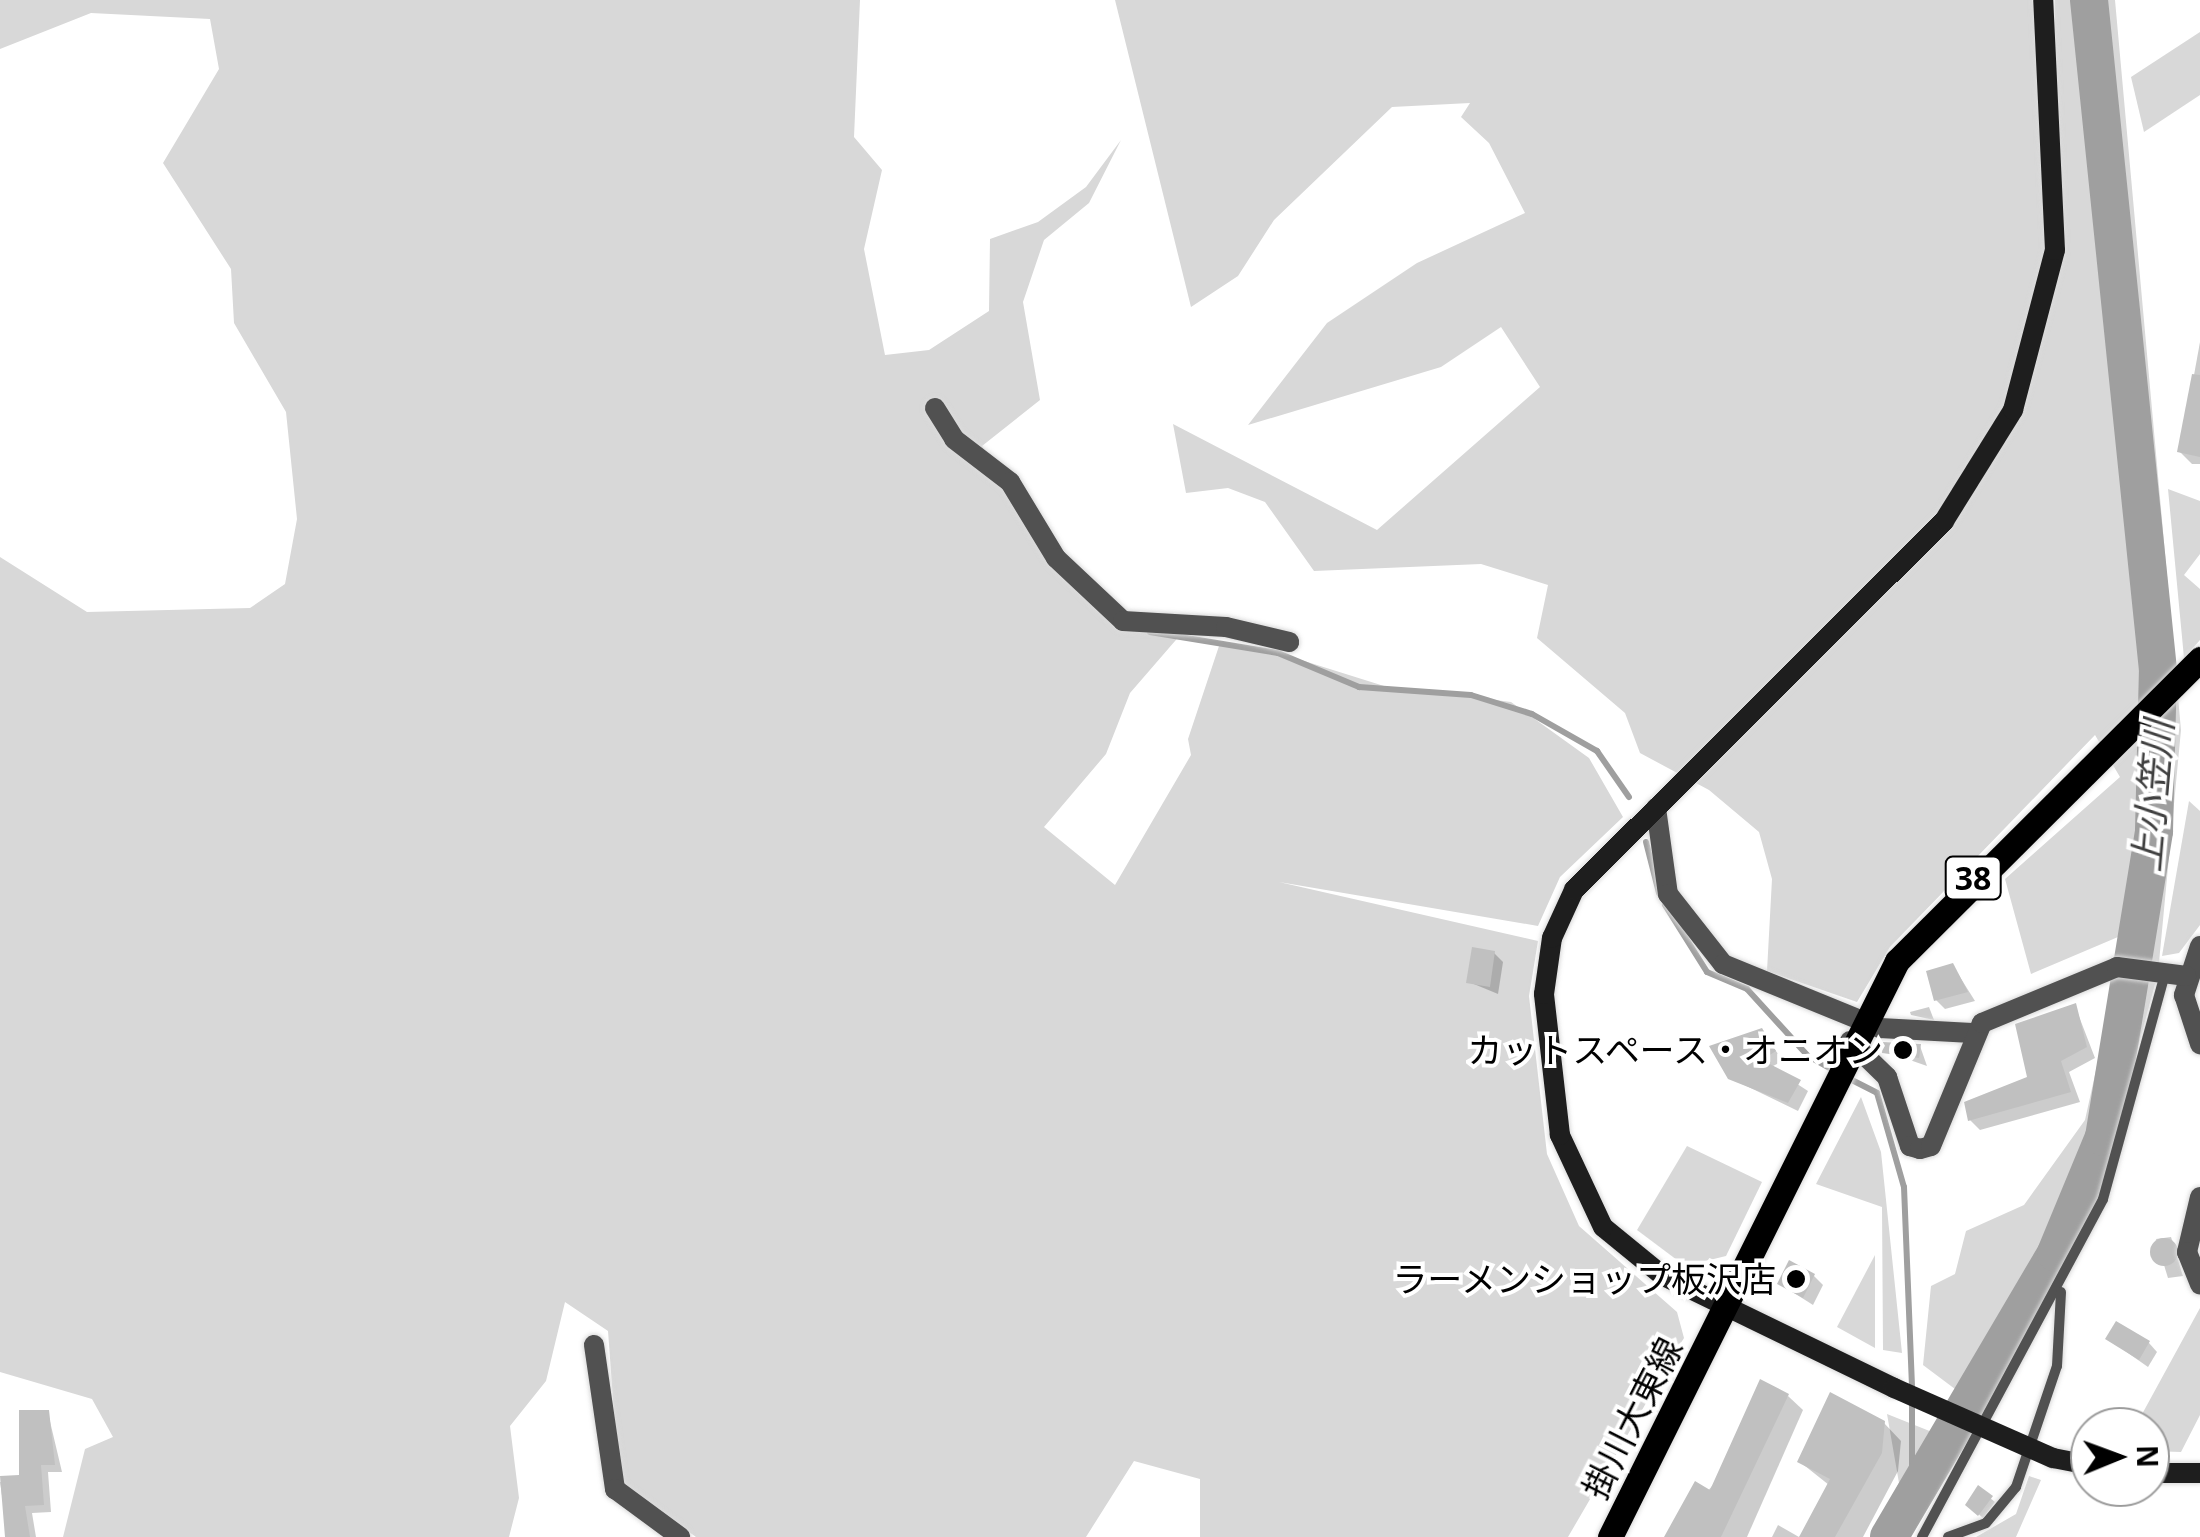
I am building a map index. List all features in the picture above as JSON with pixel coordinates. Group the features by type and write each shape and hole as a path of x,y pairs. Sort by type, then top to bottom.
{"main road":[{"name":"掛川大東線","path":"1610,1537 1726,1308 1825,1091 1897,962 1998,850 2200,659"}],"street":[{"path":"2043,0 2054,250 2013,410 1944,521 1574,890 1552,938 1548,1067 1560,1135 1603,1227 1637,1260 1726,1308 1894,1388 2054,1458 2070,1461"},
{"path":"935,408 954,438 1010,482 1056,558 1124,621 1290,642"},
{"path":"1656,808 1668,894 1723,964 1853,1036 1887,1078 1910,1146 1931,1146 1972,1032"},
{"path":"2170,975 2200,946"},
{"path":"1853,1036 1972,1032 2014,1005 2116,967 2170,975"},
{"path":"2170,975 2200,1044"},
{"path":"2200,1197 2187,1252 2200,1285"},
{"path":"594,1345 615,1489 680,1537"},
{"path":"2170,1472 2200,1473"}],"lane":[{"path":"1922,1537 2060,1292 2103,1198 2170,975"},
{"path":"1948,1537 1986,1523 2016,1487 2057,1366 2060,1292"}],"shaded area":[{"path":"0,0 860,0 854,137 882,170 864,249 885,355 929,350 989,311 990,239 1038,222 1086,187 1121,140 1089,203 1044,240 1023,302 1040,400 982,446 1056,558 1123,621 1188,626 1130,693 1106,754 1044,827 1115,885 1191,755 1188,739 1219,646 1266,649 1384,686 1511,702 1589,758 1623,817 1560,877 1538,926 1279,882 1538,941 1529,996 1547,1154 1579,1226 1677,1312 1684,1338 1568,1537 1200,1537 1200,1479 1134,1461 1086,1537 696,1537 619,1481 608,1331 565,1302 546,1381 510,1426 519,1498 509,1537 63,1537 85,1449 113,1437 92,1399 0,1372 0,557 87,612 250,608 285,584 297,519 286,412 234,323 231,269 163,163 219,69 210,19 91,13 0,49"},
{"path":"1115,0 2032,0 2055,123 2055,0 2115,0 2181,730 2158,973 2102,1181 2038,1322 1911,1537 1870,1537 1899,1483 1887,1414 1937,1434 1959,1392 1923,1365 1931,1286 1955,1274 1966,1231 2024,1205 2085,1120 2115,984 2118,937 2031,974 2005,879 2120,777 2095,735 1890,947 1857,1002 1767,971 1772,879 1759,832 1709,790 1640,753 1625,713 1537,638 1548,585 1481,564 1314,571 1265,502 1228,488 1186,493 1173,424 1377,530 1540,387 1501,327 1441,367 1248,425 1327,323 1417,263 1525,213 1489,143 1461,117 1470,103 1392,107 1274,220 1238,276 1191,307"},
{"path":"2200,32 2200,95 2144,132 2131,77"},
{"path":"2168,489 2200,501 2200,554 2184,575 2200,589 2200,640 2184,658"},
{"path":"2189,801 2200,811 2200,925 2179,953 2162,956"},
{"path":"1861,1097 1881,1152 1902,1353 1883,1350 1882,1207 1816,1184"},
{"path":"1687,1146 1762,1182 1726,1256 1685,1266 1637,1230"},
{"path":"1875,1255 1875,1348 1837,1327"},
{"path":"2200,1308 2200,1415 2181,1452 2170,1452 2170,1407 2146,1407"},
{"path":"2029,1476 2041,1480 2016,1537 1976,1537 2016,1514"}],"building":[{"path":"2192,374 2200,375 2200,457 2177,452"},
{"path":"1472,947 1495,951 1490,987 1466,983"},
{"path":"1953,963 1968,992 1934,1001 1926,971"},
{"path":"2076,1003 2087,1047 2061,1061 2071,1092 1968,1121 1964,1102 2027,1077 2015,1024"},
{"path":"1762,1028 1776,1051 1762,1060 1801,1080 1788,1103 1728,1079 1709,1046"},
{"path":"1883,1042 1921,1044 1919,1058 1882,1053"},
{"path":"2164,1238 2174,1242 2178,1252 2174,1262 2164,1266 2154,1262 2150,1252 2154,1242"},
{"name":"ラーメンショップ板沢店","path":"1789,1260 1815,1274 1803,1298 1777,1284"},
{"path":"2116,1321 2150,1341 2139,1360 2105,1339"},
{"path":"1760,1379 1789,1394 1721,1537 1664,1537 1695,1481 1710,1490"},
{"path":"1830,1392 1885,1421 1882,1453 1835,1537 1799,1537 1830,1479 1797,1462"},
{"path":"19,1410 49,1410 55,1465 41,1465 44,1505 25,1506 30,1537 5,1537 0,1476 19,1475"},
{"path":"1978,1485 1993,1496 1978,1516 1965,1505"}],"waterway":[{"name":"上小笠川","path":"1889,1537 2056,1253 2104,1137 2154,831 2158,670 2089,0"},
{"path":"1150,632 1278,653 1359,687 1471,695 1532,714 1597,751 1629,797"},
{"path":"1646,842 1659,893"},
{"path":"1665,905 1707,972 1747,989 1808,1056 1833,1070"},
{"path":"1844,1076 1877,1093 1904,1187 1912,1390"},
{"path":"1912,1402 1912,1497"}],"place":[{"name":"カットスペース・オニオン","path":"1903,1050"},
{"name":"ラーメンショップ板沢店","path":"1796,1279"}]}
